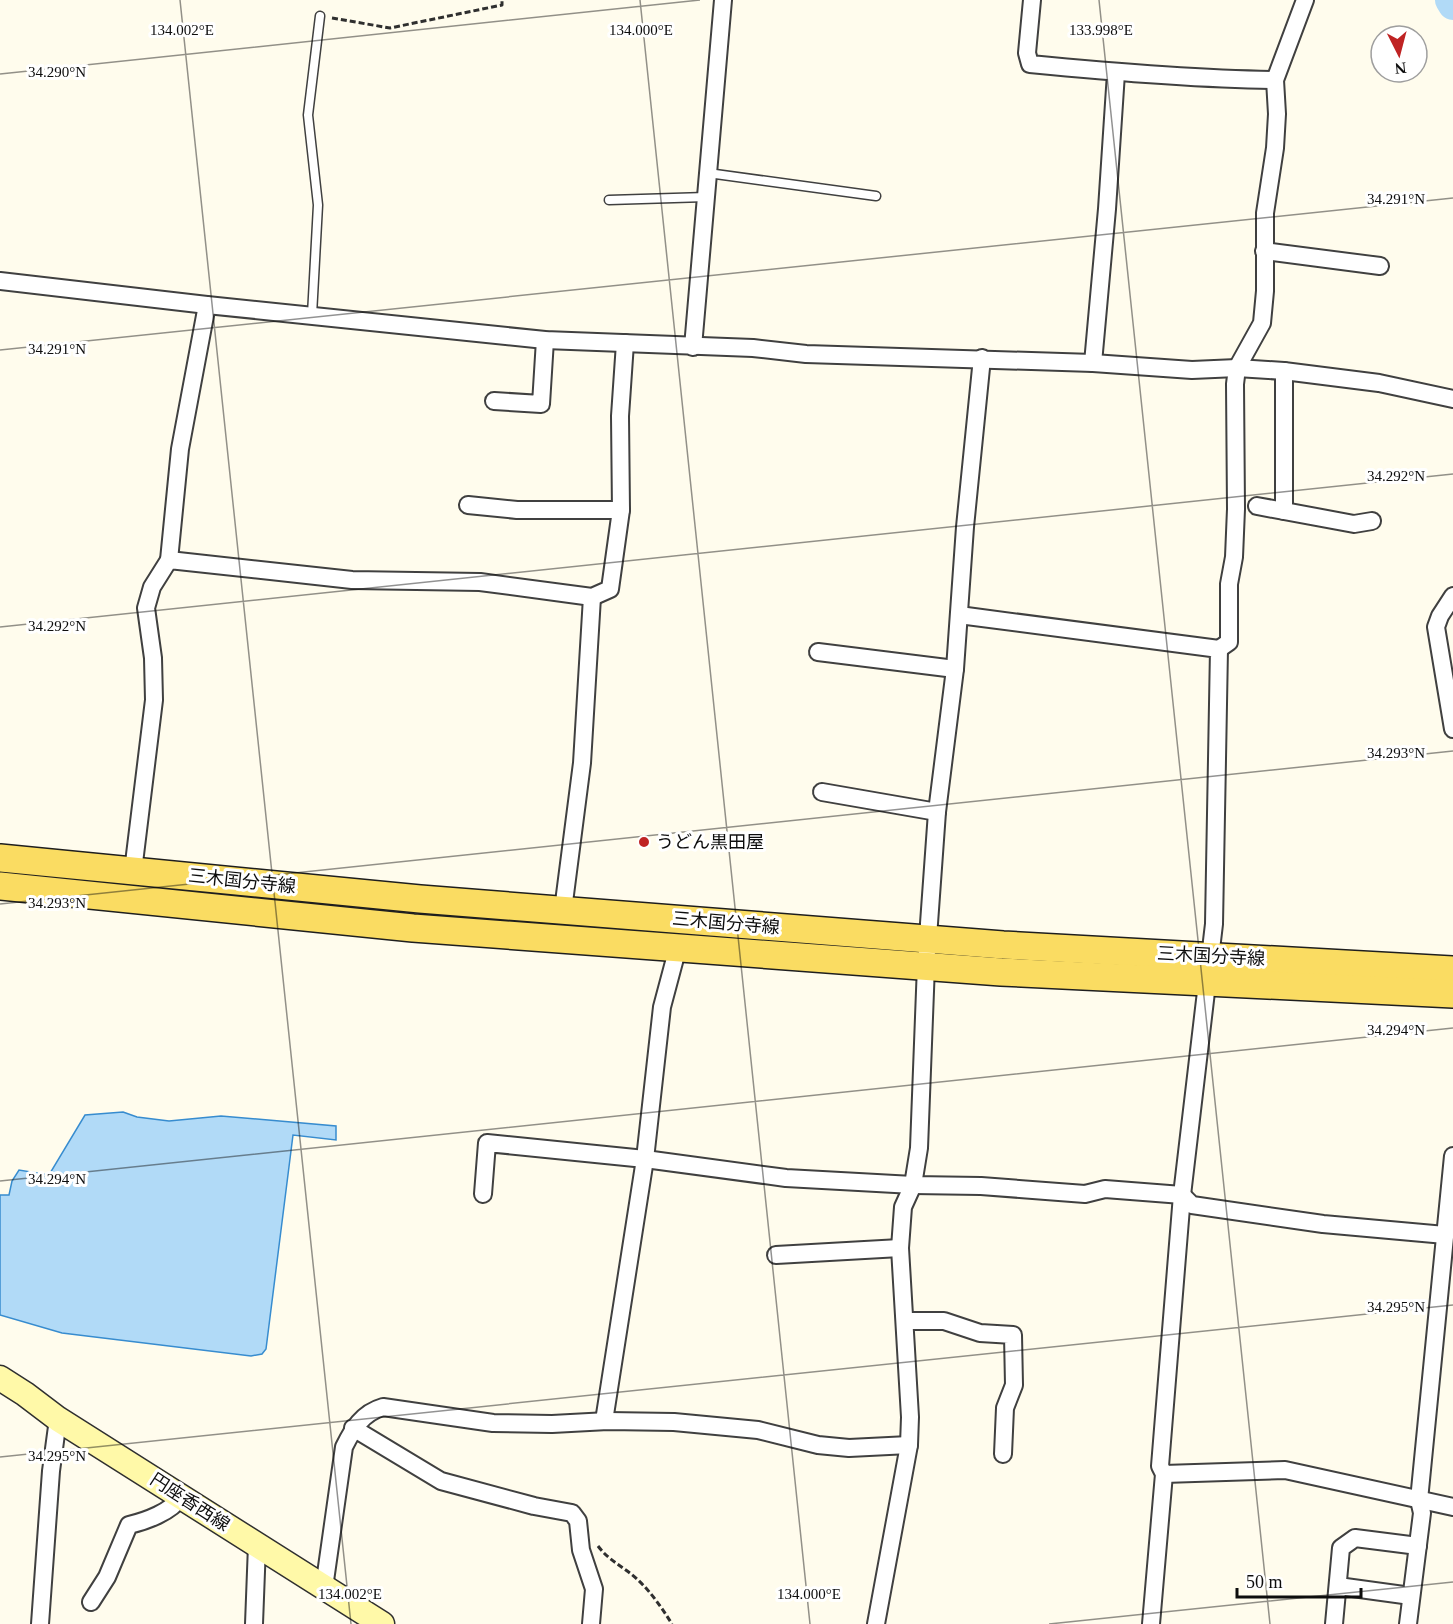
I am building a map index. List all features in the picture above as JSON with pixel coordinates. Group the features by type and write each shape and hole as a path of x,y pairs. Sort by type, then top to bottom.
{"main road":[{"name":"三木国分寺線","path":"0,858 563,910 927,952 1001,972 1208,969 1453,970"},
{"name":"三木国分寺線","path":"0,886 413,928 678,947 927,952"},
{"name":"三木国分寺線","path":"1208,969 1453,994"},
{"name":"円座香西線","path":"0,1378 26,1394 58,1419 382,1624"}],"street":[{"path":"693,347 723,0"},
{"path":"1032,0 1027,53 1030,64 1116,73 1275,80"},
{"path":"959,615 1219,649 1229,642 1229,584 1234,557 1236,509 1235,384 1237,368 1262,323 1265,291 1265,213 1275,148 1277,114 1275,80 1305,0"},
{"path":"1093,363 1116,73"},
{"path":"1264,251 1380,266"},
{"path":"0,281 545,340 753,348 806,354 982,358 1002,361 1093,363 1192,370 1237,368 1284,371 1379,383 1453,399"},
{"path":"133,871 154,700 153,658 146,608 152,587 169,560 180,449 207,305"},
{"path":"494,401 541,404 545,340"},
{"path":"169,560 352,580 480,582 592,597 610,589 621,510 620,416 625,343"},
{"path":"876,1624 909,1445 910,1417 900,1248 903,1207 912,1185 919,1148 927,952 937,812 955,669 965,527 982,358"},
{"path":"1284,371 1284,511"},
{"path":"468,505 517,510 621,510"},
{"path":"1257,506 1354,524 1372,521"},
{"path":"1453,596 1436,627 1453,729"},
{"path":"563,910 582,763 592,597"},
{"path":"1151,1624 1164,1474 1161,1466 1182,1195 1214,924 1219,649"},
{"path":"818,652 955,669"},
{"path":"822,792 937,812"},
{"path":"604,1421 645,1159 663,1007 678,947"},
{"path":"483,1194 487,1143 645,1159 786,1178 912,1185 981,1186 1085,1194 1105,1189 1182,1195 1192,1205 1323,1224 1445,1235"},
{"path":"1408,1624 1422,1513 1419,1500 1453,1156"},
{"path":"776,1255 900,1248"},
{"path":"904,1321 944,1322 980,1333 1014,1335 1014,1385 1005,1408 1003,1455"},
{"path":"0,1393 26,1394"},
{"path":"324,1588 344,1447 353,1428 372,1410 383,1407 493,1423 674,1422 758,1430 818,1445 849,1448 909,1445"},
{"path":"40,1624 51,1471 58,1419"},
{"path":"353,1428 441,1480 534,1506 572,1513 578,1521 581,1550 594,1588 591,1624"},
{"path":"1164,1474 1285,1470 1453,1507"},
{"path":"91,1602 107,1577 129,1525 143,1522 175,1506 181,1497"},
{"path":"1334,1624 1341,1548 1355,1538 1418,1546"},
{"path":"254,1624 257,1545"},
{"path":"1338,1586 1412,1596"}],"lane":[{"path":"312,315 318,205 308,115 320,16"},
{"path":"708,173 876,196"},
{"path":"609,200 706,197"}],"path":[{"path":"320,16 390,28 502,4 502,0"},
{"path":"578,1521 586,1522 593,1539 602,1552 618,1567 636,1578 658,1602 672,1624"}],"water":[{"path":"123,1112 137,1117 169,1121 221,1116 336,1126 336,1140 293,1135 266,1349 262,1354 251,1356 62,1333 0,1315 0,1195 9,1195 12,1181 19,1170 49,1175 85,1115"}],"waterway":[{"path":"1450,0 1453,5"}],"place":[{"name":"うどん黒田屋","path":"644,842"}]}
